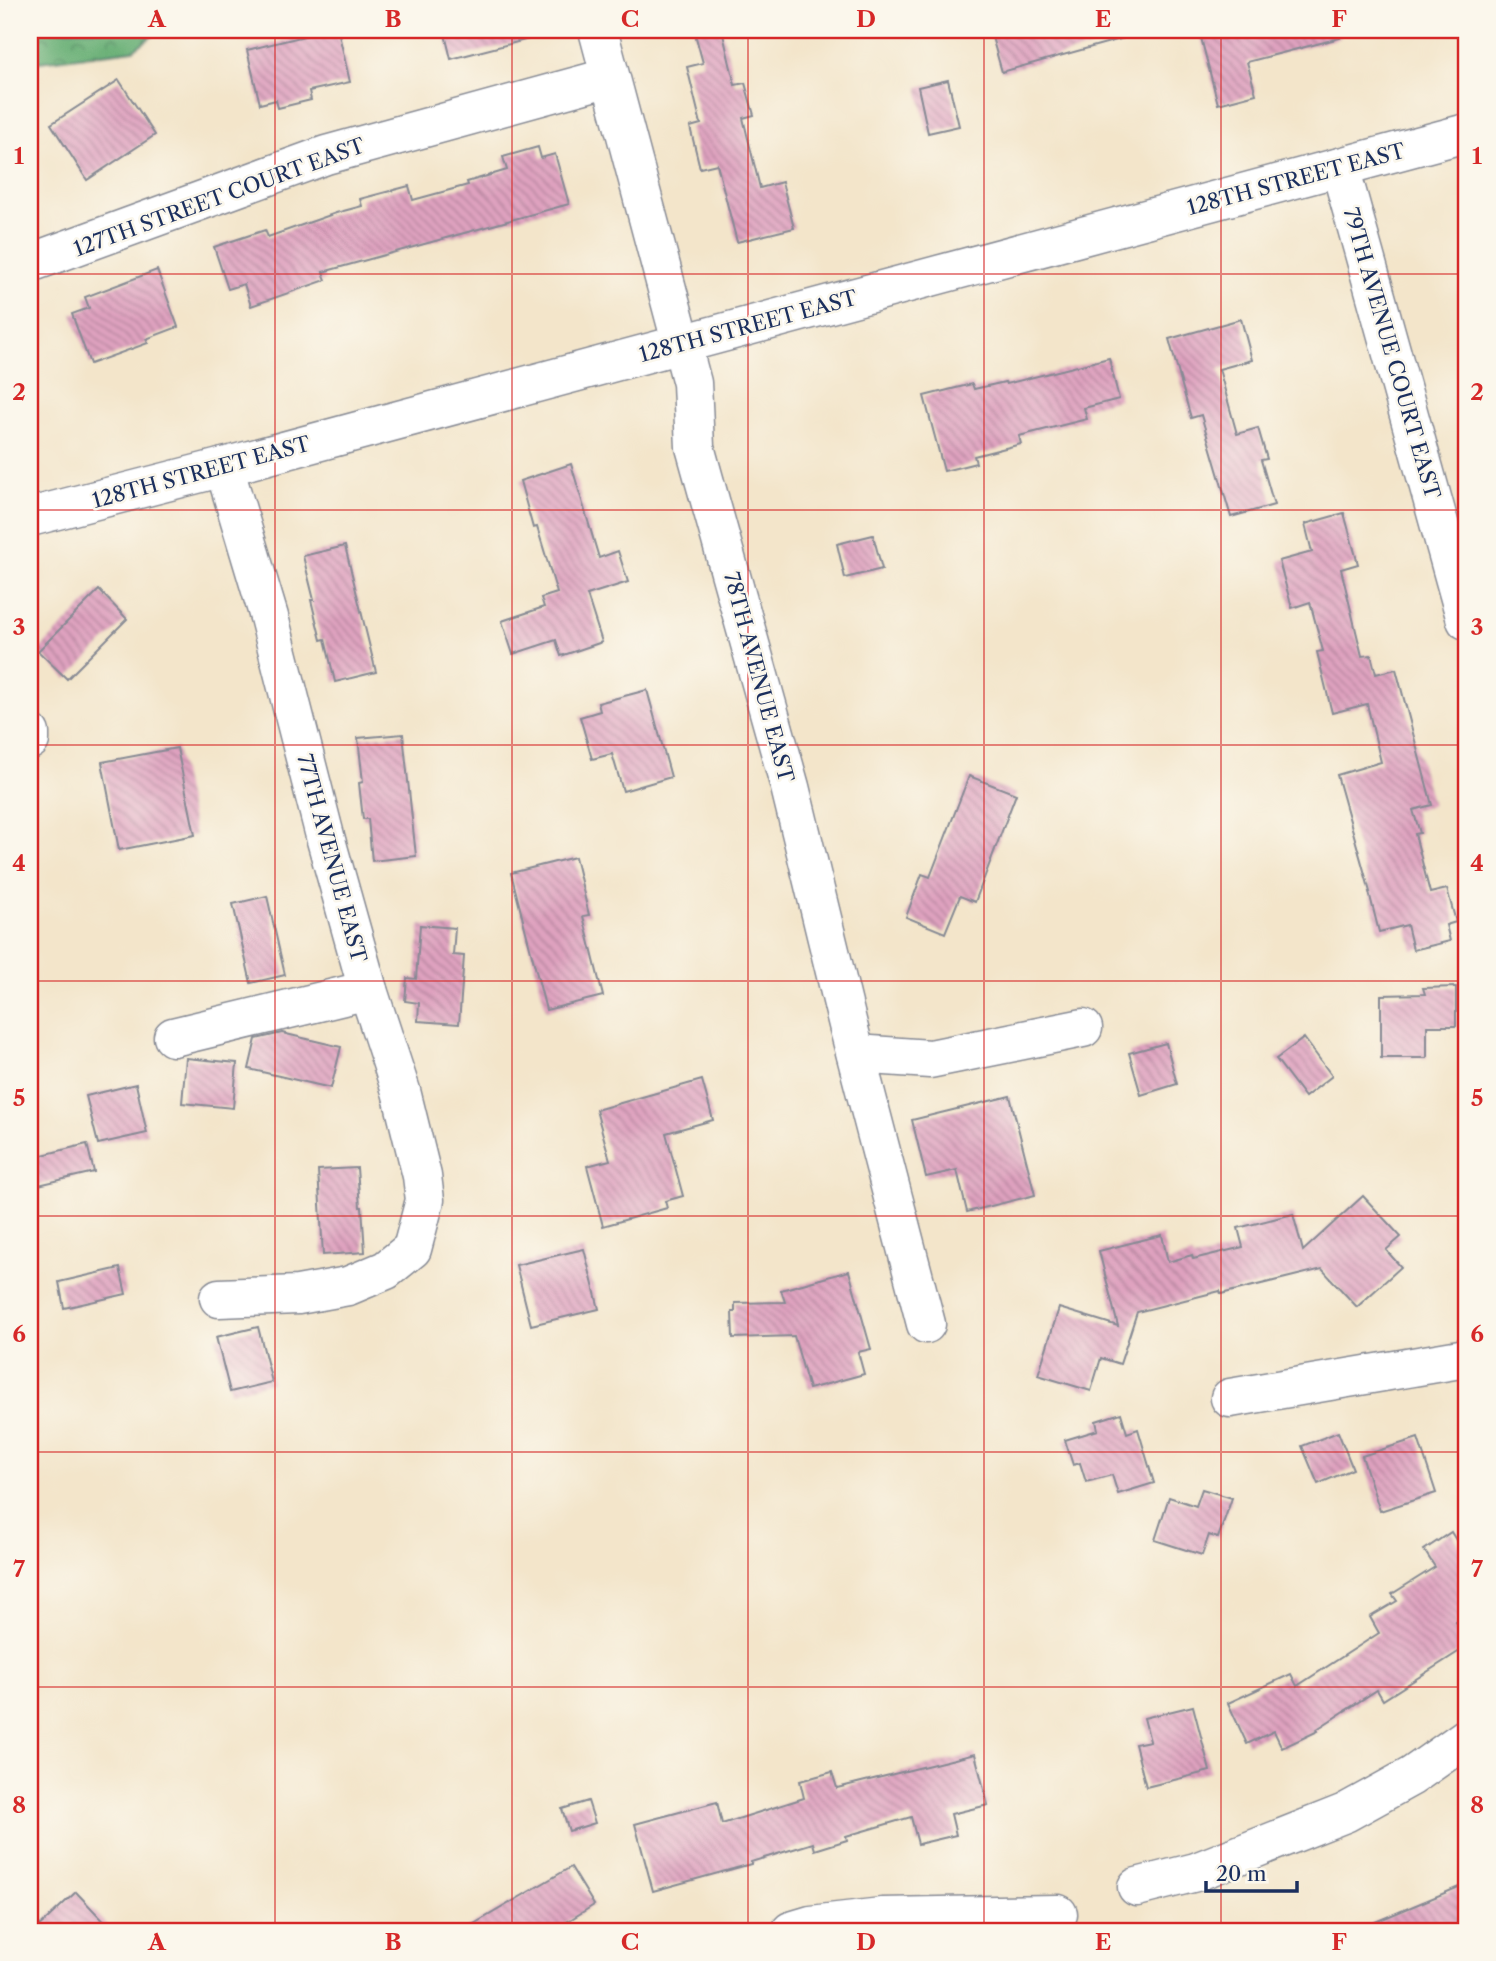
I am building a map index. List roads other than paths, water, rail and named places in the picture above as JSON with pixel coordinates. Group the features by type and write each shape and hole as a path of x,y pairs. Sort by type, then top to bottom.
{"street":[{"name":"78TH AVENUE EAST","path":"598,30 692,383 695,447 790,787 926,1324"},
{"name":"127TH STREET COURT EAST","path":"30,263 326,155 610,77"},
{"name":"128TH STREET EAST","path":"30,517 1466,133"},
{"name":"79TH AVENUE COURT EAST","path":"1340,167 1466,620"},
{"name":"77TH AVENUE EAST","path":"219,1298 298,1295 348,1286 386,1270 412,1249 425,1200 422,1176 401,1091 368,990 326,840 269,617 224,467"},
{"path":"30,733 30,740"},
{"path":"173,1037 368,990"},
{"path":"856,1054 930,1059 1083,1028"},
{"path":"1230,1398 1466,1358"},
{"path":"1137,1887 1196,1871 1345,1813 1412,1776 1466,1738"},
{"path":"791,1931 811,1925 882,1917 1058,1914"}]}
